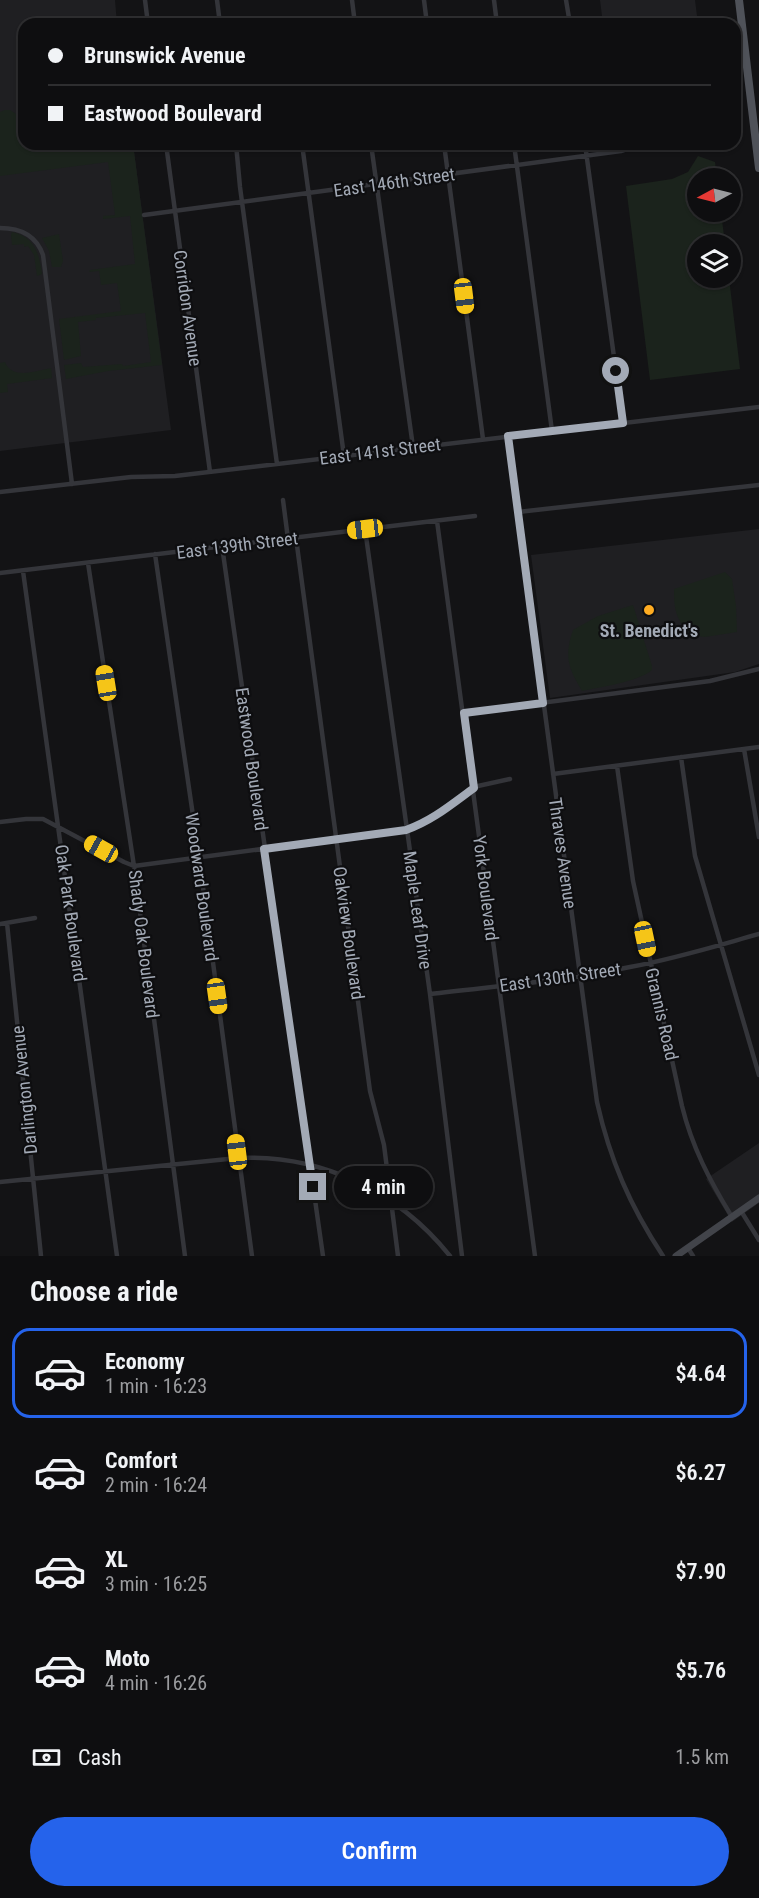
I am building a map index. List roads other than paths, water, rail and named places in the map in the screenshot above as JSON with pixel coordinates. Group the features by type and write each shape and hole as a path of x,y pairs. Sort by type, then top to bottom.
{"main road":[{"path":"738,0 741,18"},
{"path":"741,21 757,132 759,168"},
{"path":"676,1256 759,1198"}],"street":[{"path":"145,0 147,18"},
{"path":"217,0 219,18"},
{"path":"352,0 354,18"},
{"path":"424,0 426,18"},
{"path":"494,0 496,18"},
{"path":"566,0 569,18"},
{"name":"Corridon Avenue","path":"167,150 210,472"},
{"path":"237,150 277,464"},
{"path":"303,150 344,456"},
{"path":"372,150 413,447"},
{"path":"445,150 483,439"},
{"path":"515,150 552,431"},
{"path":"586,150 623,423"},
{"name":"East 146th Street","path":"144,215 624,150"},
{"path":"0,226 30,235 43,255 72,484"},
{"name":"East 141st Street","path":"0,492 131,477 164,477 210,472 759,407"},
{"name":"Thraves Avenue","path":"508,436 594,1087 608,1146 632,1204 663,1256"},
{"path":"518,513 759,485"},
{"path":"284,500 288,539"},
{"name":"East 139th Street","path":"0,573 475,516"},
{"name":"York Boulevard","path":"438,521 535,1256"},
{"name":"Maple Leaf Drive","path":"365,529 430,994 462,1256"},
{"name":"Oakview Boulevard","path":"296,538 370,1091 384,1145 398,1256"},
{"name":"Eastwood Boulevard","path":"222,546 323,1256"},
{"name":"Woodward Boulevard","path":"155,554 199,857 252,1256"},
{"name":"Shady Oak Boulevard","path":"88,562 134,866 185,1256"},
{"name":"Oak Park Boulevard","path":"23,571 117,1256"},
{"path":"464,713 710,681 759,669"},
{"path":"553,774 759,747"},
{"path":"744,749 759,837"},
{"path":"681,758 695,856 759,1075"},
{"name":"Grannis Road","path":"617,766 633,881 682,1106 705,1170 732,1217"},
{"path":"0,822 43,819 134,866 406,830 448,808 474,788 510,779"},
{"path":"0,924 35,918"},
{"name":"Darlington Avenue","path":"7,923 41,1256"},
{"name":"East 130th Street","path":"430,994 580,976 650,963 759,934"},
{"path":"0,1182 238,1158 262,1158 310,1165 358,1182 390,1199 432,1236 450,1256"},
{"path":"741,1211 759,1240"},
{"path":"688,1248 693,1256"}],"place":[{"name":"St. Benedict's","path":"649,610"}]}
